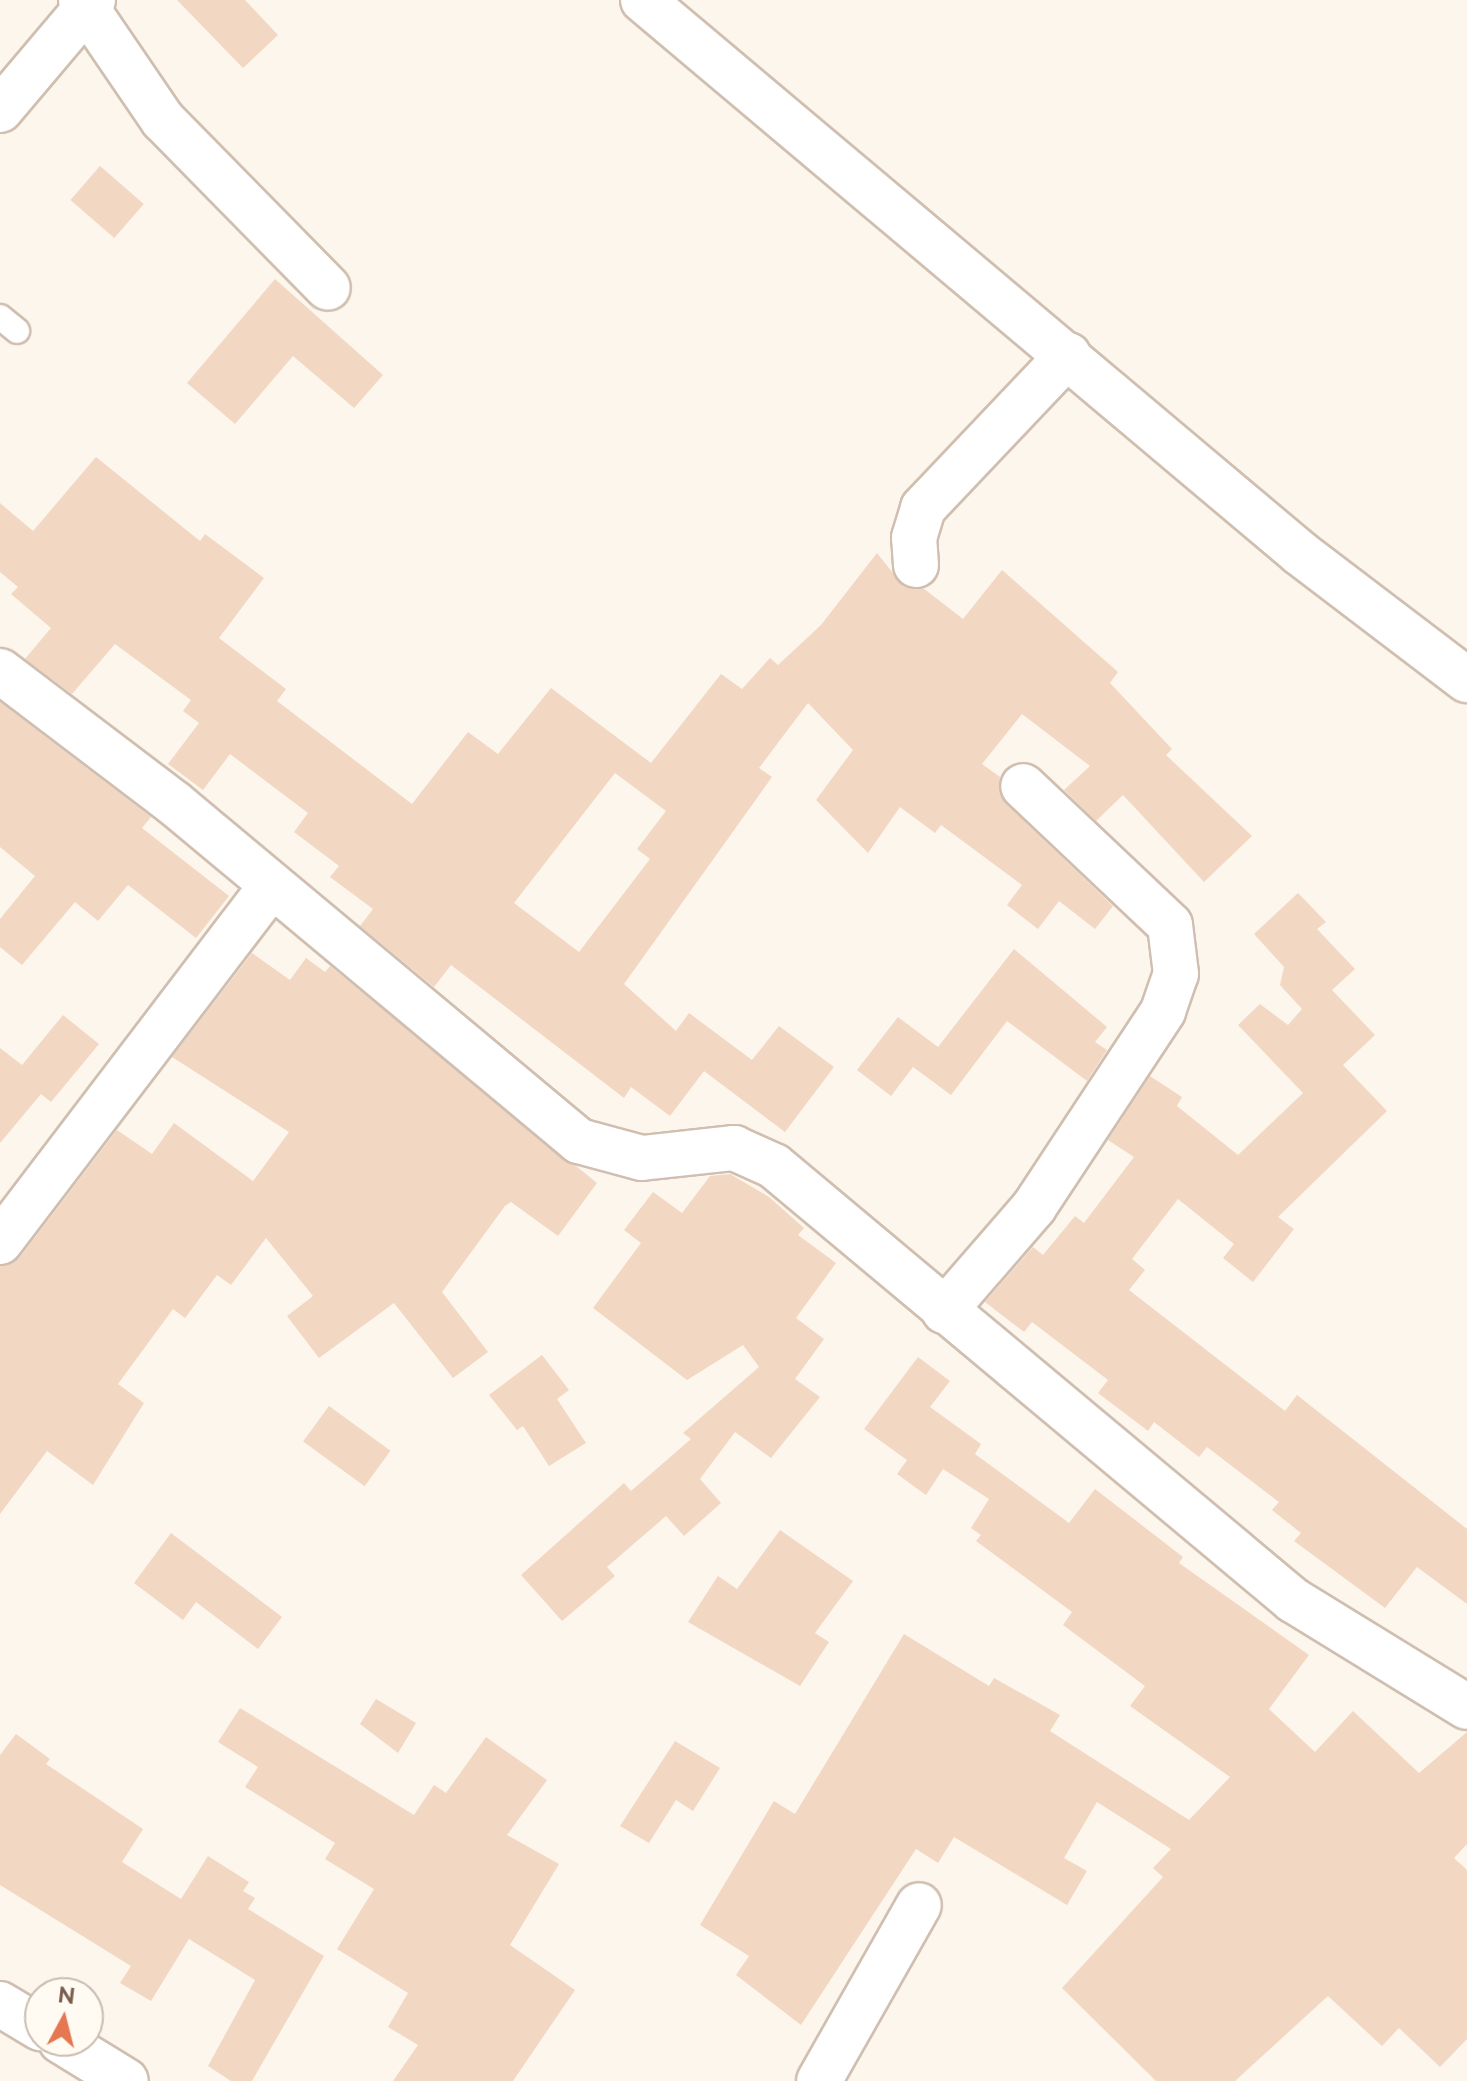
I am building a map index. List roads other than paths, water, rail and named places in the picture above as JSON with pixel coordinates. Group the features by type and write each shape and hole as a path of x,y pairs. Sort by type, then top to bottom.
{"street":[{"path":"643,0 1064,358 1300,553 1467,680"},
{"path":"0,110 87,2 156,112 328,288"},
{"path":"916,565 914,538 923,508 1064,358"},
{"path":"0,671 174,803 269,889 579,1141 642,1158 715,1146 755,1157 1293,1600 1467,1707"},
{"path":"944,1311 1034,1207 1163,1011 1176,974 1170,925 1023,786"},
{"path":"0,1242 269,889"},
{"path":"819,2081 919,1905"},
{"path":"0,2004 24,2018"},
{"path":"87,2057 126,2081"}]}
